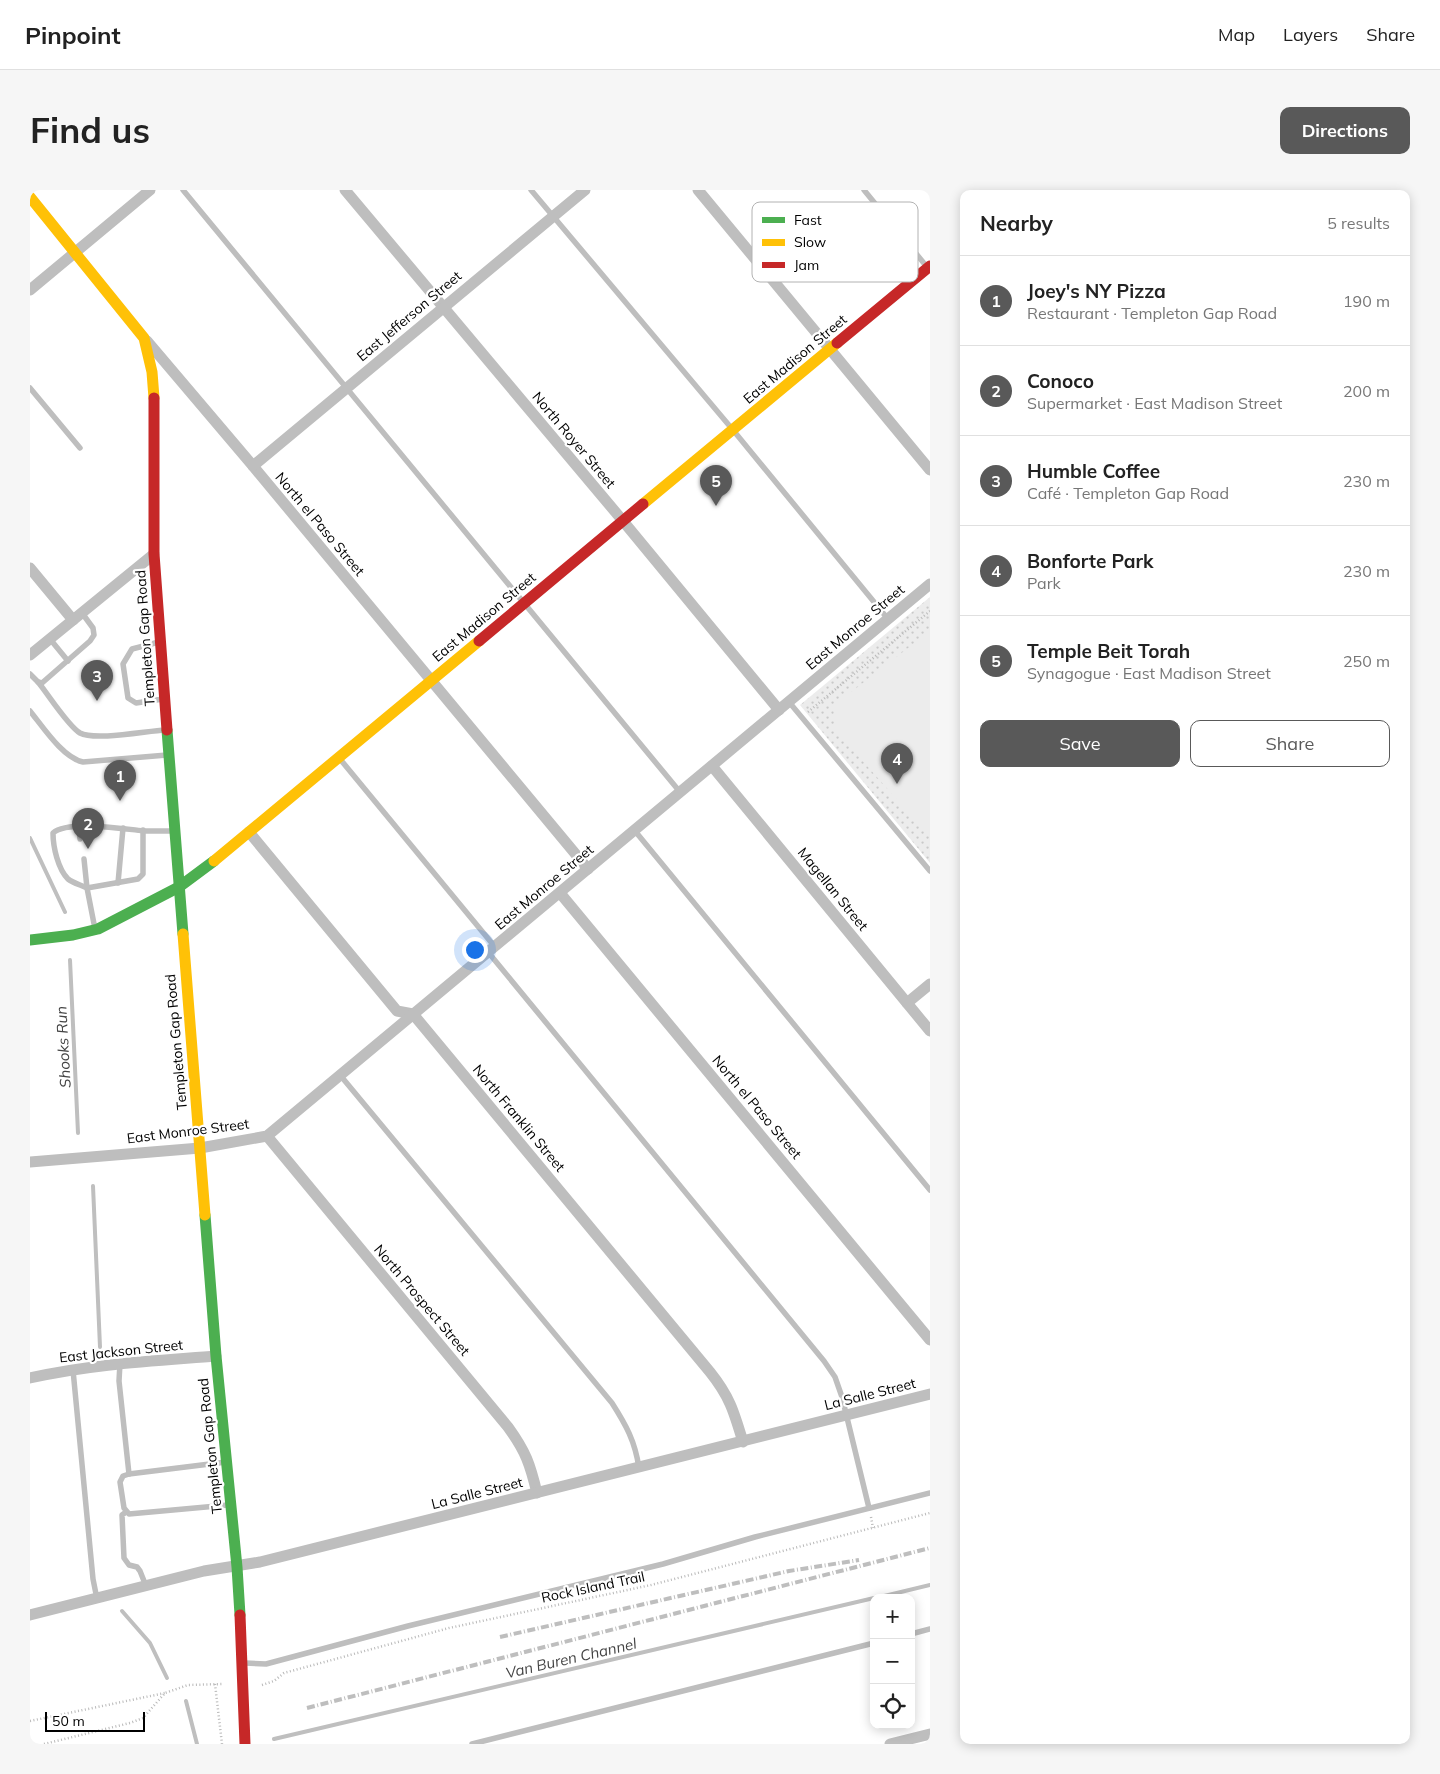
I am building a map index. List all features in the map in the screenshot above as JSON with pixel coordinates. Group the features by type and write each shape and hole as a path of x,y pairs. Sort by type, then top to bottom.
{"street":[{"path":"30,290 150,190"},
{"name":"North Royer Street","path":"345,190 624,521 779,710"},
{"name":"East Jefferson Street","path":"252,466 585,190"},
{"path":"698,190 752,255"},
{"name":"North el Paso Street","path":"30,197 144,338 588,869"},
{"name":"East Madison Street","path":"918,277 929,268"},
{"path":"774,282 930,470"},
{"name":"East Madison Street","path":"30,940 73,935 95,930 178,887 198,874 912,282"},
{"name":"Templeton Gap Road","path":"144,338 152,372 155,409 154,554 178,887 216,1356 237,1567 246,1744"},
{"path":"30,655 154,554"},
{"path":"30,568 77,616"},
{"name":"East Monroe Street","path":"30,1162 200,1148 267,1136 930,584"},
{"name":"Magellan Street","path":"712,766 930,1031"},
{"name":"North Franklin Street","path":"249,832 397,1011 413,1014 723,1388 731,1404 743,1442"},
{"name":"North el Paso Street","path":"560,893 930,1340"},
{"path":"907,1003 930,984"},
{"name":"North Prospect Street","path":"267,1136 508,1427 522,1446 530,1464 537,1493"},
{"name":"East Jackson Street","path":"30,1378 120,1363 216,1356"},
{"name":"La Salle Street","path":"30,1615 204,1571 260,1562 930,1394"},
{"path":"890,1744 930,1734"}],"lane":[{"path":"184,190 681,792"},
{"path":"531,190 733,430 888,619"},
{"path":"864,190 874,202"},
{"path":"918,255 929,268"},
{"path":"30,388 80,448"},
{"path":"38,682 42,683 94,635 93,628 77,616"},
{"path":"50,639 68,661"},
{"path":"161,641 132,649 123,664 128,698 136,703 165,698"},
{"path":"30,674 80,733 93,737 167,730"},
{"path":"789,702 930,871"},
{"path":"30,711 74,760 83,762 169,754"},
{"path":"339,758 491,950 824,1361 835,1377 842,1397 869,1508"},
{"path":"143,830 143,874 138,879 87,888 68,879 59,864 53,841 53,833 56,830 79,827 104,826 174,831"},
{"path":"79,827 80,839"},
{"path":"118,883 123,828"},
{"path":"634,831 930,1190"},
{"path":"84,859 95,930"},
{"path":"340,1076 612,1403 629,1430 639,1468"},
{"path":"120,1363 119,1380 128,1474"},
{"path":"73,1370 92,1579 97,1598"},
{"path":"126,1512 120,1482 123,1476 226,1462"},
{"path":"243,1663 266,1664 408,1626 663,1564 755,1537 930,1493"},
{"path":"126,1512 129,1514 230,1504"},
{"path":"126,1512 122,1516 124,1558 129,1565 136,1567 140,1571 146,1586"},
{"path":"915,1633 930,1629"},
{"path":"472,1744 870,1644"}],"path":[{"path":"807,713 930,611"},
{"name":"Rock Island Trail","path":"262,1685 274,1680 284,1672 449,1628 651,1585 930,1513"},
{"path":"215,1684 222,1744"},
{"path":"30,1721 165,1693 188,1685 223,1684"},
{"path":"44,1744 130,1723 143,1718 165,1693"}],"shaded area":[{"path":"930,597 930,863 800,705"},
{"path":"930,631 930,837 836,731 833,706"}],"waterway":[{"name":"Shooks Run","path":"30,838 65,912"},
{"name":"Shooks Run","path":"70,960 78,1133"},
{"name":"Shooks Run","path":"93,1186 100,1347"},
{"name":"Van Buren Channel","path":"893,1594 930,1585"},
{"name":"Van Buren Channel","path":"274,1739 870,1599"},
{"name":"Shooks Run","path":"122,1611 150,1643 167,1678"},
{"name":"Shooks Run","path":"186,1701 197,1744"}],"railway":[{"path":"307,1708 930,1548"},
{"path":"500,1637 789,1571 859,1560"}],"traffic: fast":[{"path":"167,730 183,934"},
{"path":"30,940 73,935 98,929 179,887 214,861"},
{"path":"205,1215 240,1615"}],"traffic: slow":[{"path":"30,197 144,338 152,372 154,398"},
{"path":"643,504 837,343"},
{"path":"214,861 479,641"},
{"path":"183,934 205,1215"}],"traffic: jam":[{"path":"918,276 930,266"},
{"path":"837,343 911,282"},
{"path":"154,398 154,554 167,730"},
{"path":"479,641 643,504"},
{"path":"240,1615 245,1744"}],"place":[{"name":"Temple Beit Torah","path":"716,506"},
{"name":"Humble Coffee","path":"97,701"},
{"name":"Bonforte Park","path":"897,784"},
{"name":"Joey's NY Pizza","path":"120,801"},
{"name":"Conoco","path":"88,849"}]}
